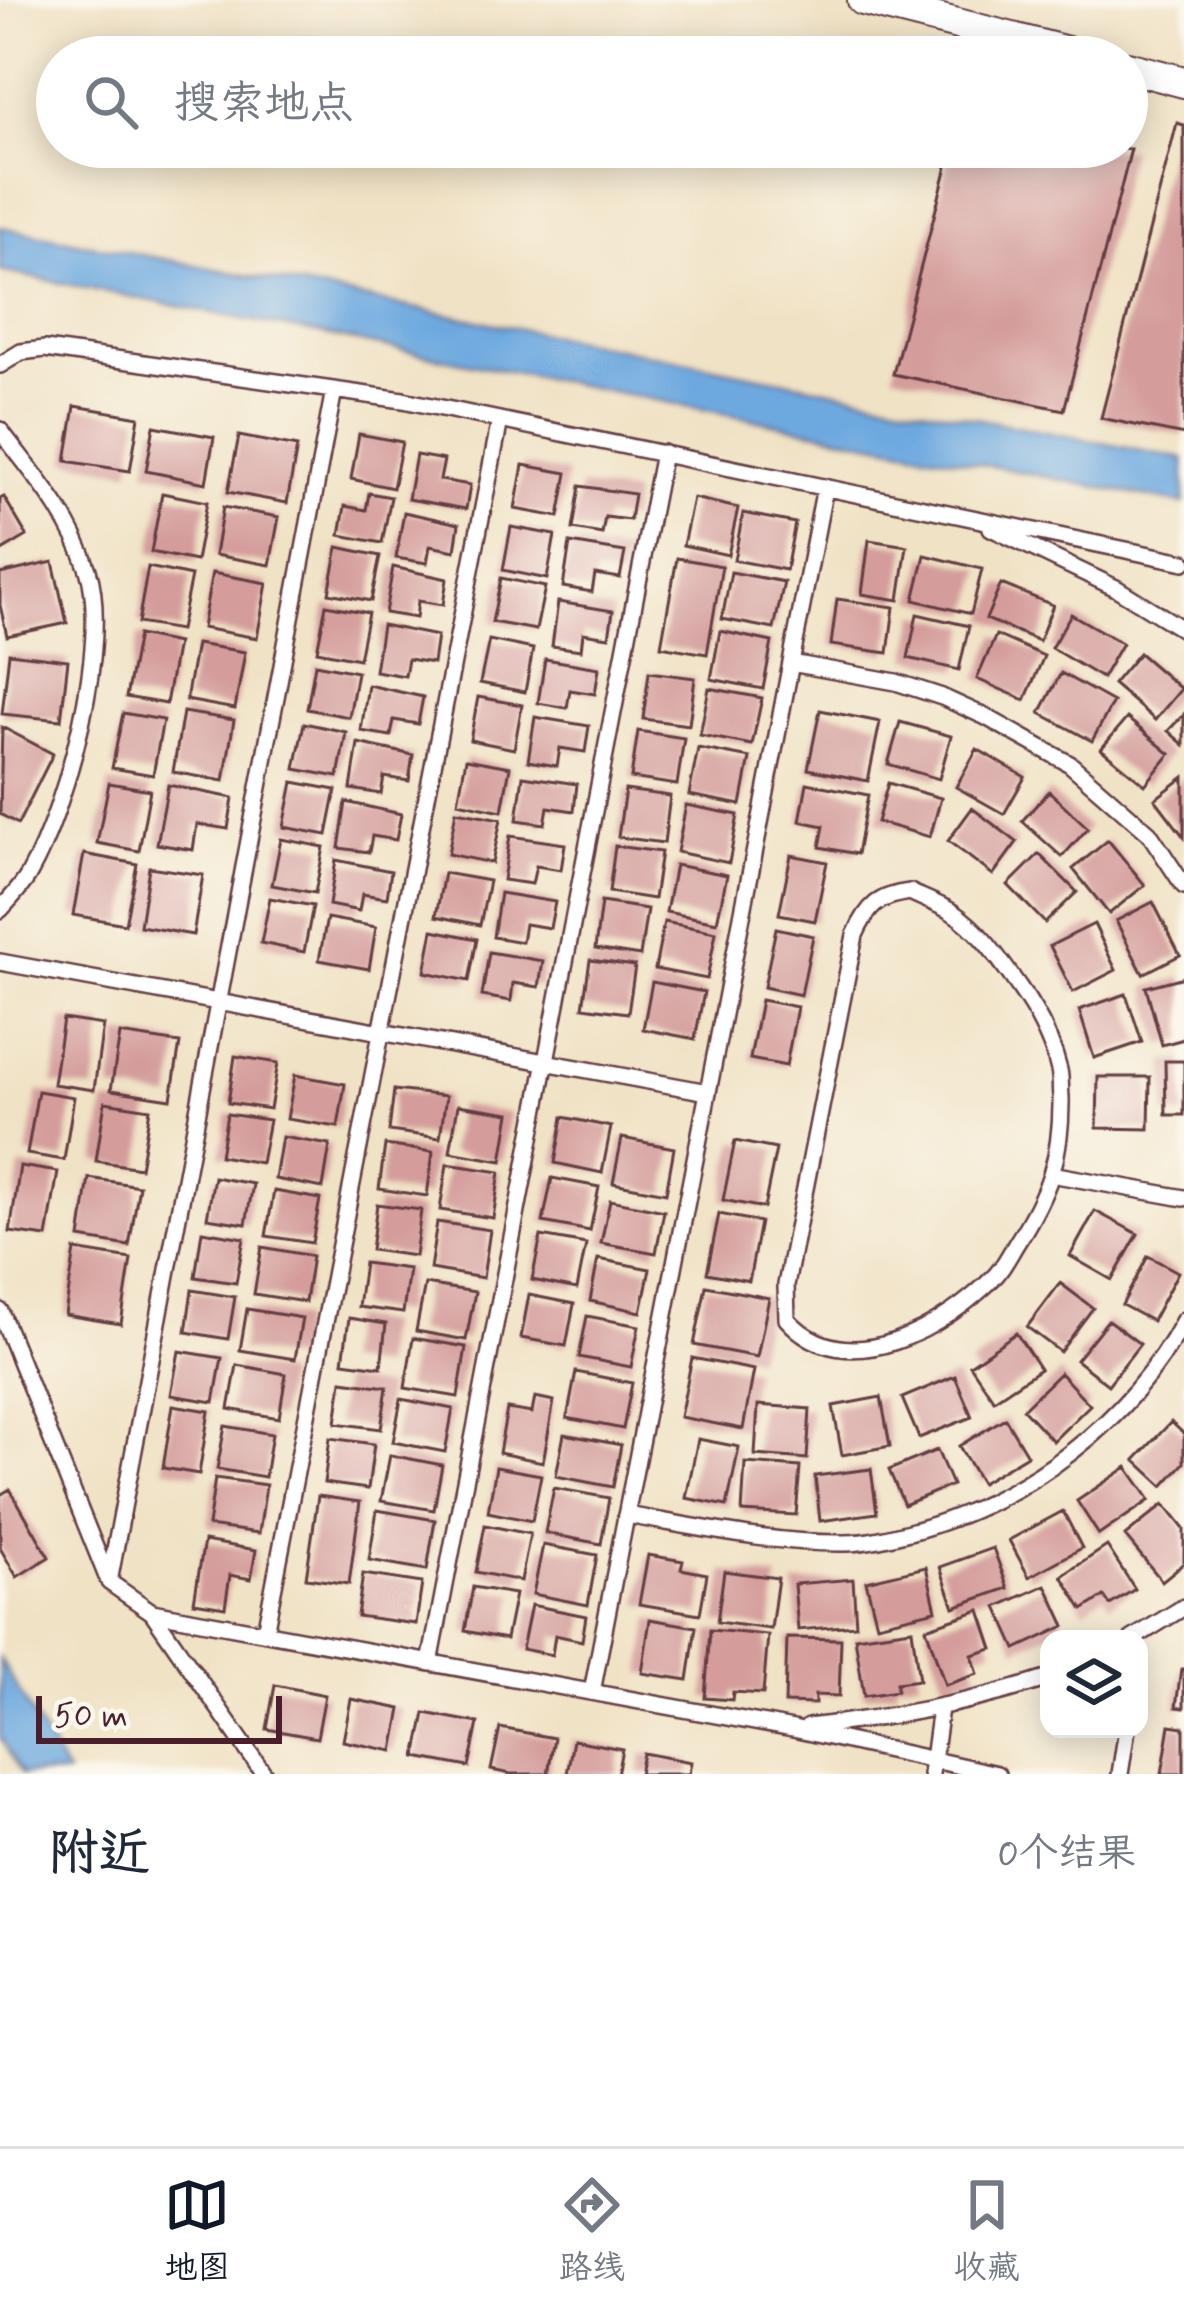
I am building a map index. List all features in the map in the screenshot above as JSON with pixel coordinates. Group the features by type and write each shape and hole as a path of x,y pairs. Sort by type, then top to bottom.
{"street":[{"path":"863,0 1004,36"},
{"path":"1148,73 1184,82"}],"lane":[{"path":"0,365 22,352 46,349 403,400 1184,562"},
{"path":"109,1582 334,390"},
{"path":"265,1632 500,420"},
{"path":"0,430 40,478 89,572 93,661 68,783 28,876 0,910"},
{"path":"430,1663 662,454"},
{"path":"592,1692 825,487"},
{"path":"967,517 1116,588 1184,630"},
{"path":"791,663 896,682 986,716 1070,764 1149,833 1184,886"},
{"path":"910,892 954,914 991,948 1035,1010 1060,1072 1061,1128 1051,1174 1040,1206 999,1272 952,1314 889,1344 863,1349 812,1341 788,1319 786,1285 856,935 864,915 880,899 910,892"},
{"path":"0,962 708,1092"},
{"path":"1051,1174 1184,1198"},
{"path":"0,1310 109,1582 152,1612 264,1774"},
{"path":"626,1515 847,1544 936,1524 1019,1488 1092,1435 1154,1367 1184,1320"},
{"path":"1147,1630 1184,1606"},
{"path":"152,1612 793,1729 932,1767 997,1774"},
{"path":"793,1729 940,1708 1040,1681"},
{"path":"932,1767 940,1708"},
{"path":"1120,1774 1126,1738"}],"water":[{"path":"0,227 1184,459 1184,504 0,271"},
{"path":"0,1659 67,1774 21,1774 0,1737"}],"building":[{"path":"1177,123 1184,125 1184,435 1101,418"},
{"path":"947,168 1126,168 1064,410 893,374"},
{"path":"75,406 139,417 130,471 66,461"},
{"path":"154,426 214,437 206,483 146,471"},
{"path":"359,434 402,442 393,488 351,479"},
{"path":"239,436 297,447 287,503 228,492"},
{"path":"416,455 444,460 440,480 470,485 466,509 408,499"},
{"path":"523,465 567,473 559,517 515,509"},
{"path":"580,486 634,494 630,520 605,517 602,534 573,529"},
{"path":"162,493 207,502 196,561 151,552"},
{"path":"369,493 391,497 382,543 340,535 345,506 366,510"},
{"path":"4,497 27,536 0,552 0,499"},
{"path":"693,498 738,508 728,555 683,545"},
{"path":"223,507 279,517 270,565 215,555"},
{"path":"404,512 459,524 455,551 430,546 427,563 396,558"},
{"path":"743,513 795,523 786,570 734,560"},
{"path":"511,527 555,535 547,579 503,570"},
{"path":"869,540 907,546 899,600 862,594"},
{"path":"570,543 625,552 620,578 595,574 592,592 563,587"},
{"path":"338,547 380,556 371,601 329,593"},
{"path":"925,555 982,569 971,614 914,600"},
{"path":"677,558 722,566 707,654 661,646"},
{"path":"53,562 67,623 7,636 0,574"},
{"path":"148,567 191,576 180,630 138,623"},
{"path":"393,567 447,579 443,605 418,601 416,618 385,613"},
{"path":"731,572 784,582 774,629 722,619"},
{"path":"212,573 267,583 257,638 202,628"},
{"path":"501,578 545,587 536,630 492,622"},
{"path":"1001,584 1053,605 1039,641 986,619"},
{"path":"837,599 894,607 888,653 831,645"},
{"path":"558,602 613,611 609,637 583,633 581,650 552,646"},
{"path":"326,605 368,613 359,659 317,651"},
{"path":"917,614 969,626 959,670 908,658"},
{"path":"1071,614 1122,643 1102,678 1051,648"},
{"path":"382,625 437,636 433,663 408,659 405,676 375,671"},
{"path":"720,631 772,642 763,689 711,679"},
{"path":"138,635 177,643 166,704 126,697"},
{"path":"996,635 1044,656 1025,700 977,679"},
{"path":"489,640 533,649 525,692 480,683"},
{"path":"196,644 245,652 235,709 186,700"},
{"path":"9,653 68,660 61,720 2,714"},
{"path":"1139,653 1181,689 1155,720 1113,684"},
{"path":"545,659 599,668 595,694 570,690 567,708 538,703"},
{"path":"315,664 357,672 349,717 307,709"},
{"path":"649,672 695,678 689,725 643,719"},
{"path":"1061,673 1113,702 1092,741 1040,713"},
{"path":"368,685 423,697 418,724 394,720 391,736 361,731"},
{"path":"709,688 762,698 752,745 700,735"},
{"path":"478,697 522,705 514,749 470,740"},
{"path":"820,710 880,722 868,781 808,769"},
{"path":"183,712 234,720 224,781 173,772"},
{"path":"123,713 163,720 153,775 112,768"},
{"path":"1184,714 1184,745 1168,731"},
{"path":"535,717 589,726 585,752 560,748 557,766 528,761"},
{"path":"1127,718 1170,754 1145,785 1101,749"},
{"path":"900,722 951,736 939,779 888,764"},
{"path":"304,723 346,732 338,777 295,769"},
{"path":"2,727 53,754 18,824 0,814"},
{"path":"638,731 684,738 677,785 631,778"},
{"path":"358,743 413,755 409,781 384,777 381,794 351,789"},
{"path":"698,748 750,758 741,805 689,795"},
{"path":"977,749 1025,777 1004,814 956,787"},
{"path":"466,759 510,767 502,811 458,802"},
{"path":"523,776 577,784 574,811 548,807 545,824 517,820"},
{"path":"1184,777 1184,837 1155,799"},
{"path":"293,782 336,790 327,835 284,827"},
{"path":"109,783 150,790 139,851 97,843"},
{"path":"807,783 868,795 857,854 820,847 824,826 800,821"},
{"path":"888,783 941,798 930,837 877,822"},
{"path":"168,785 233,798 228,829 197,824 193,850 157,844"},
{"path":"625,790 670,796 664,843 618,837"},
{"path":"1049,791 1088,828 1062,857 1022,821"},
{"path":"346,802 401,814 396,840 372,836 369,852 339,848"},
{"path":"686,805 738,815 729,863 677,852"},
{"path":"972,808 1017,842 993,875 948,841"},
{"path":"456,811 501,819 492,863 448,854"},
{"path":"510,836 565,844 561,870 536,866 532,884 503,880"},
{"path":"281,839 324,847 315,893 272,885"},
{"path":"1108,840 1145,885 1109,914 1073,869"},
{"path":"615,846 661,852 654,899 609,892"},
{"path":"84,854 137,864 125,924 73,915"},
{"path":"1039,854 1077,892 1045,923 1008,885"},
{"path":"791,855 827,862 815,921 779,914"},
{"path":"336,860 391,871 387,898 362,894 359,911 329,905"},
{"path":"675,865 727,875 717,922 666,912"},
{"path":"149,867 203,875 193,935 140,926"},
{"path":"444,873 489,881 480,925 436,916"},
{"path":"500,893 555,902 550,928 525,924 522,942 493,937"},
{"path":"270,898 313,906 304,952 261,943"},
{"path":"601,902 647,909 640,956 595,949"},
{"path":"1153,902 1180,955 1143,974 1116,921"},
{"path":"327,918 376,927 369,969 319,960"},
{"path":"664,922 716,932 707,979 655,969"},
{"path":"1094,924 1116,970 1073,992 1050,946"},
{"path":"776,928 813,936 801,995 764,987"},
{"path":"433,930 477,939 469,981 425,972"},
{"path":"489,952 543,961 539,987 513,983 511,1001 482,996"},
{"path":"590,960 635,966 628,1013 583,1007"},
{"path":"1184,977 1184,1039 1162,1045 1146,987"},
{"path":"652,982 704,992 695,1039 643,1029"},
{"path":"1126,994 1142,1042 1094,1058 1079,1010"},
{"path":"761,1000 797,1007 786,1066 750,1059"},
{"path":"63,1019 103,1025 94,1090 53,1084"},
{"path":"120,1034 180,1043 171,1099 111,1090"},
{"path":"235,1056 278,1063 270,1109 228,1103"},
{"path":"1165,1061 1184,1061 1184,1115 1166,1115"},
{"path":"295,1075 345,1084 338,1127 287,1119"},
{"path":"1098,1077 1150,1077 1149,1129 1097,1128"},
{"path":"394,1090 446,1096 440,1138 389,1131"},
{"path":"38,1091 74,1097 64,1160 27,1154"},
{"path":"105,1102 150,1109 140,1168 96,1161"},
{"path":"458,1105 510,1113 502,1161 450,1152"},
{"path":"227,1114 269,1120 261,1163 220,1156"},
{"path":"563,1117 611,1127 602,1173 555,1163"},
{"path":"282,1137 330,1145 323,1188 275,1179"},
{"path":"622,1138 674,1148 666,1193 613,1183"},
{"path":"735,1141 776,1149 764,1208 723,1200"},
{"path":"385,1145 433,1152 427,1196 379,1189"},
{"path":"447,1164 500,1172 493,1218 440,1210"},
{"path":"20,1166 58,1172 47,1237 10,1232"},
{"path":"214,1177 253,1184 246,1224 207,1218"},
{"path":"89,1178 139,1186 129,1246 80,1238"},
{"path":"552,1178 599,1187 590,1231 543,1222"},
{"path":"274,1191 320,1199 312,1243 266,1236"},
{"path":"610,1200 664,1211 656,1253 601,1243"},
{"path":"377,1204 421,1210 415,1256 371,1250"},
{"path":"1095,1211 1138,1234 1112,1280 1070,1256"},
{"path":"719,1214 760,1222 749,1281 707,1273"},
{"path":"437,1222 490,1230 483,1278 430,1269"},
{"path":"202,1231 244,1238 236,1283 195,1277"},
{"path":"541,1236 586,1244 577,1289 532,1280"},
{"path":"262,1247 312,1256 305,1302 254,1294"},
{"path":"75,1250 131,1259 121,1324 65,1315"},
{"path":"1148,1256 1178,1272 1152,1321 1122,1305"},
{"path":"598,1259 650,1269 641,1312 590,1301"},
{"path":"364,1263 409,1269 403,1313 358,1307"},
{"path":"1060,1283 1093,1308 1060,1352 1027,1327"},
{"path":"425,1284 475,1292 466,1340 416,1331"},
{"path":"706,1286 769,1298 757,1357 694,1345"},
{"path":"192,1290 235,1297 228,1339 186,1332"},
{"path":"529,1295 574,1304 566,1346 521,1338"},
{"path":"247,1309 302,1318 295,1359 240,1350"},
{"path":"587,1316 639,1326 631,1367 579,1357"},
{"path":"349,1318 386,1324 381,1367 343,1362"},
{"path":"1108,1320 1140,1344 1108,1385 1076,1360"},
{"path":"1016,1333 1040,1369 994,1400 970,1365"},
{"path":"413,1338 466,1347 458,1397 405,1388"},
{"path":"179,1351 222,1358 214,1402 171,1395"},
{"path":"692,1358 754,1370 743,1429 680,1417"},
{"path":"237,1365 286,1374 279,1418 229,1409"},
{"path":"576,1372 632,1383 623,1429 567,1418"},
{"path":"1060,1373 1090,1405 1053,1441 1023,1409"},
{"path":"955,1376 972,1417 919,1438 902,1398"},
{"path":"342,1381 387,1387 381,1429 336,1423"},
{"path":"535,1397 554,1401 543,1462 499,1453 507,1409 532,1413"},
{"path":"881,1397 890,1446 842,1455 833,1406"},
{"path":"401,1399 453,1409 445,1452 393,1442"},
{"path":"173,1405 209,1411 199,1474 163,1468"},
{"path":"758,1405 810,1409 807,1459 755,1455"},
{"path":"1005,1418 1027,1455 981,1483 959,1446"},
{"path":"1171,1422 1184,1434 1184,1463 1163,1486 1135,1460"},
{"path":"225,1426 272,1434 265,1477 217,1469"},
{"path":"564,1434 621,1445 613,1487 556,1476"},
{"path":"330,1438 374,1444 368,1489 324,1483"},
{"path":"698,1439 739,1447 727,1506 686,1498"},
{"path":"937,1450 952,1485 904,1505 889,1470"},
{"path":"390,1455 442,1465 434,1510 381,1501"},
{"path":"745,1463 800,1467 796,1515 742,1512"},
{"path":"496,1467 541,1475 532,1521 488,1512"},
{"path":"1127,1467 1150,1500 1099,1535 1077,1501"},
{"path":"871,1469 877,1513 820,1521 815,1476"},
{"path":"215,1478 266,1485 259,1533 208,1526"},
{"path":"554,1488 609,1498 601,1544 545,1533"},
{"path":"10,1489 49,1557 17,1577 0,1548 0,1495"},
{"path":"318,1496 360,1502 349,1584 306,1578"},
{"path":"1164,1504 1184,1529 1184,1563 1162,1581 1125,1536"},
{"path":"377,1510 435,1520 427,1570 369,1560"},
{"path":"1063,1511 1082,1548 1029,1577 1009,1540"},
{"path":"485,1525 530,1534 521,1581 476,1572"},
{"path":"204,1541 256,1550 251,1579 230,1575 225,1607 194,1602"},
{"path":"543,1545 597,1555 588,1605 533,1594"},
{"path":"1107,1546 1135,1589 1110,1605 1104,1596 1083,1610 1062,1576"},
{"path":"993,1548 1008,1588 954,1607 940,1567"},
{"path":"648,1555 683,1561 681,1569 707,1574 700,1614 639,1604"},
{"path":"926,1567 936,1610 877,1624 866,1581"},
{"path":"724,1571 778,1578 771,1629 717,1622"},
{"path":"363,1574 422,1583 416,1624 357,1616"},
{"path":"853,1579 856,1625 798,1630 794,1584"},
{"path":"1046,1585 1065,1626 1040,1630 1040,1638 1016,1649 997,1607"},
{"path":"473,1587 515,1594 506,1639 465,1631"},
{"path":"531,1605 586,1616 582,1641 555,1635 552,1655 522,1649"},
{"path":"980,1610 993,1649 972,1655 978,1674 945,1685 926,1628"},
{"path":"650,1619 696,1627 688,1680 642,1673"},
{"path":"912,1629 919,1680 896,1683 897,1691 864,1696 855,1637"},
{"path":"710,1630 768,1635 763,1694 733,1692 732,1700 705,1698"},
{"path":"787,1638 841,1639 839,1696 815,1695 815,1704 785,1703"},
{"path":"1184,1669 1184,1708 1176,1707"},
{"path":"275,1685 325,1695 317,1738 267,1729"},
{"path":"351,1699 401,1709 393,1751 343,1741"},
{"path":"425,1713 478,1723 469,1767 416,1757"},
{"path":"1170,1725 1184,1727 1184,1774 1162,1774"},
{"path":"500,1728 554,1738 548,1774 491,1770"},
{"path":"573,1740 622,1749 617,1774 567,1774"},
{"path":"643,1753 691,1762 689,1774 639,1774"}]}
